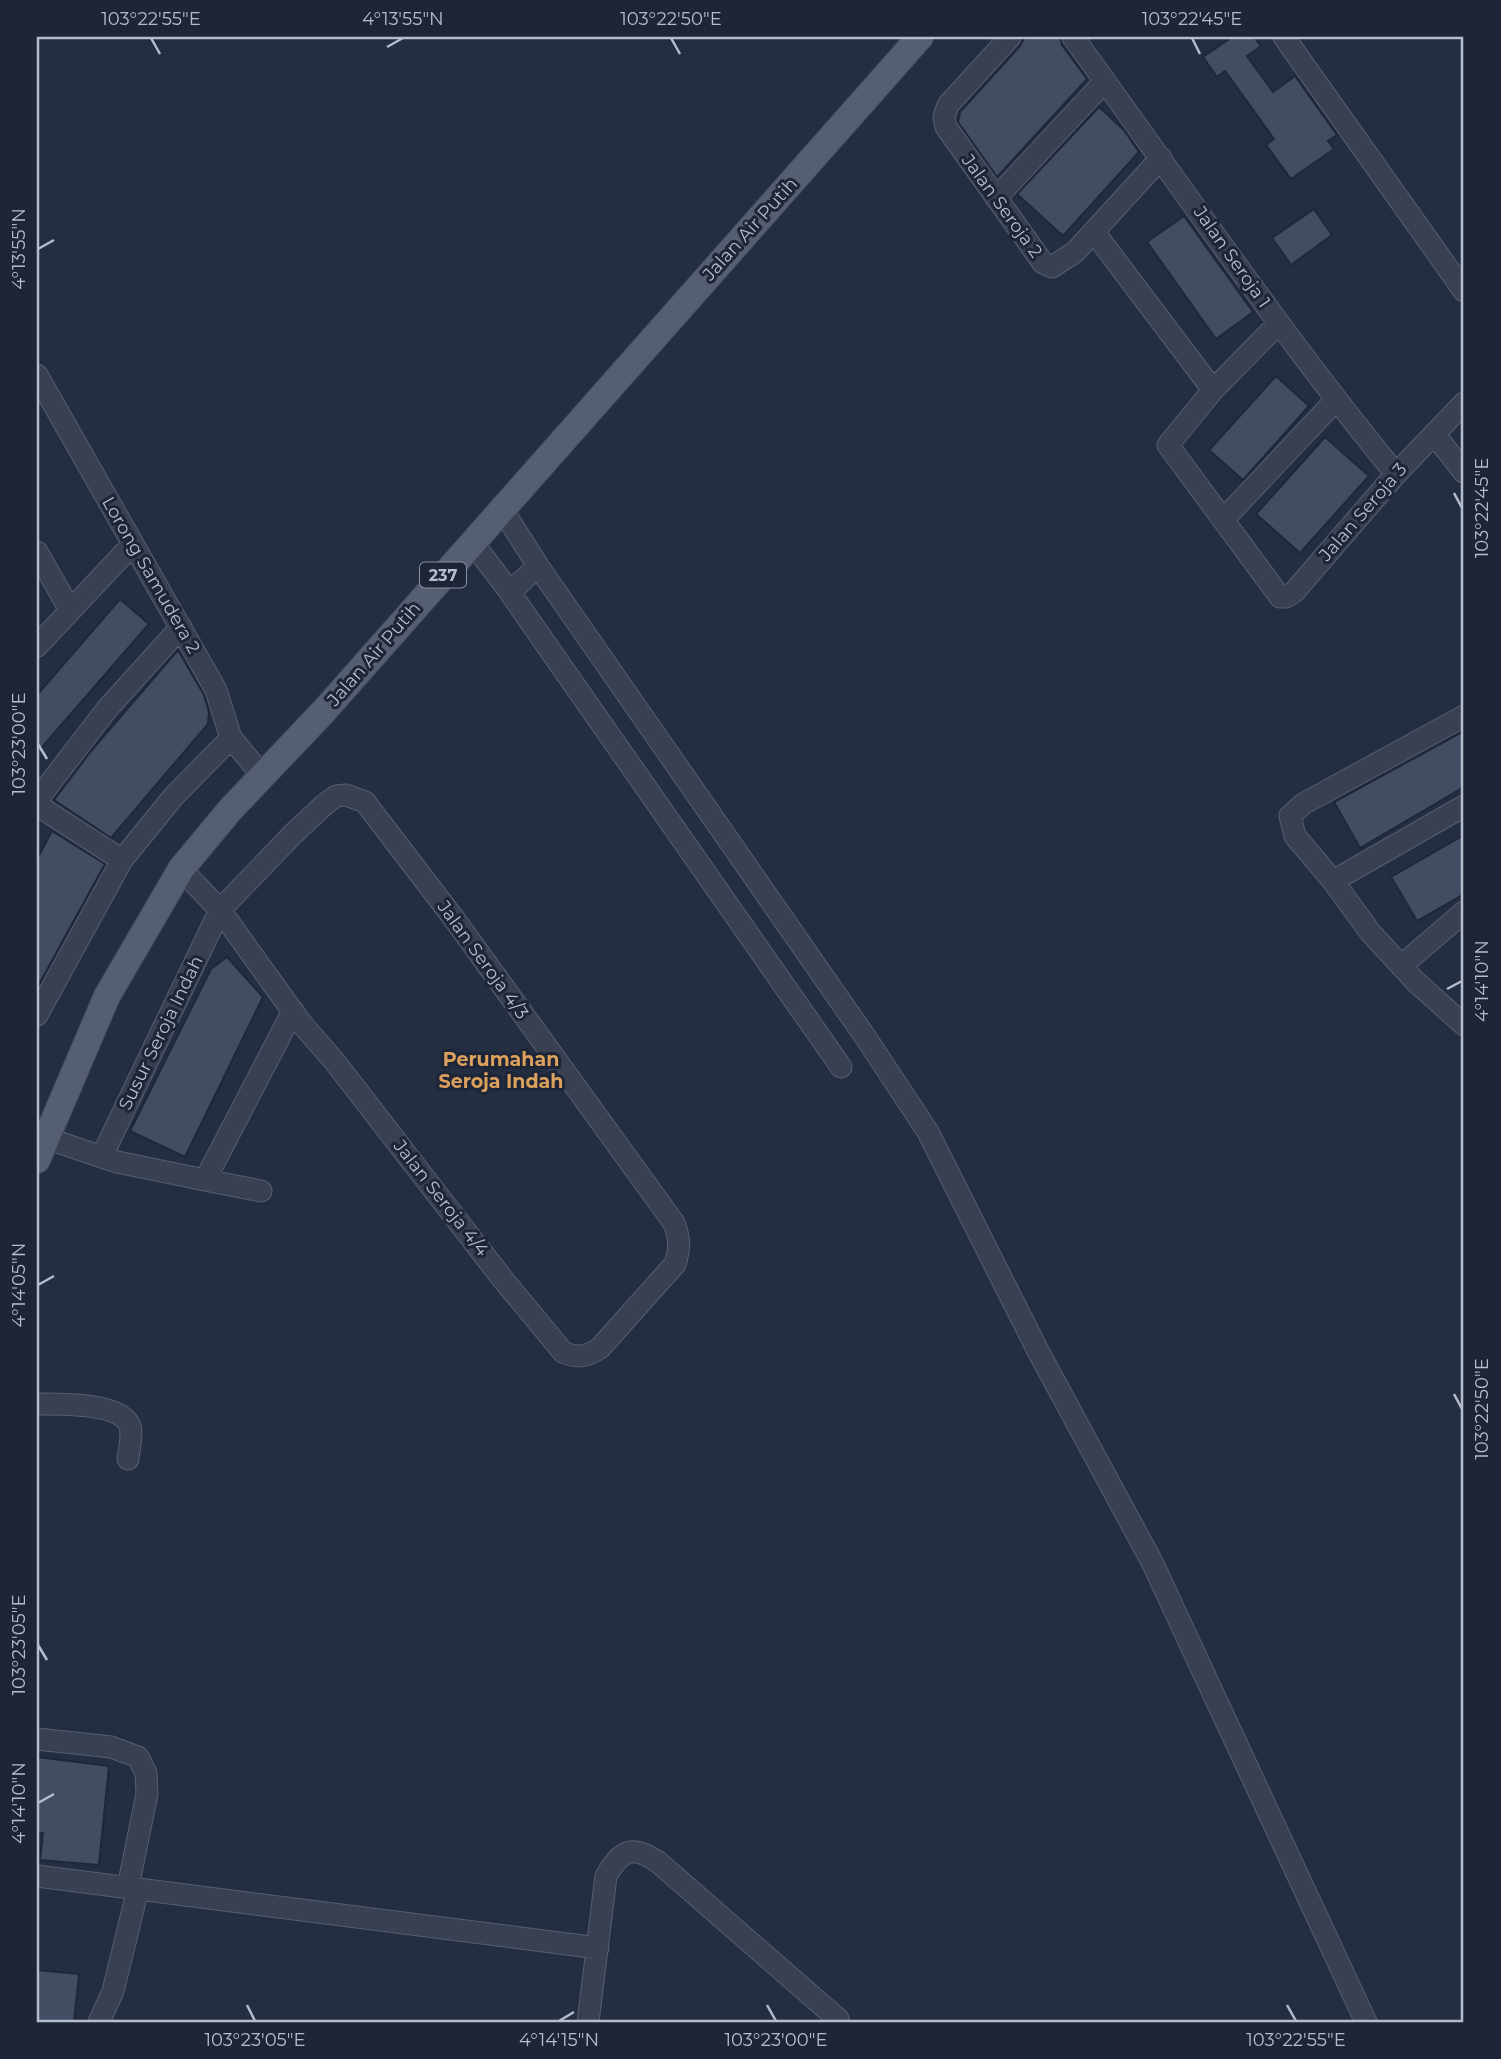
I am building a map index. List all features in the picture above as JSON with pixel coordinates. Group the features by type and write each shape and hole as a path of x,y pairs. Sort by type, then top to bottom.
{"main road":[{"name":"Jalan Air Putih","path":"41,1149 107,996 181,869 920,37"}],"street":[{"name":"Jalan Seroja 2","path":"1010,37 948,105 944,117 946,127 1043,263 1052,267 1075,252 1161,158"},
{"name":"Jalan Seroja 1","path":"1073,37 1279,323 1336,400 1396,474"},
{"path":"1284,37 1464,291"},
{"path":"996,198 1105,81"},
{"path":"1094,232 1213,390"},
{"path":"1279,323 1213,390 1168,445 1223,520 1336,400"},
{"name":"Lorong Samudera 2","path":"38,381 216,690 231,738 262,775"},
{"name":"Jalan Seroja 3","path":"1223,520 1280,597 1286,597 1294,592 1396,474 1464,403"},
{"path":"1434,434 1464,472"},
{"path":"502,509 538,566 858,1026 928,1132 1038,1351 1152,1562 1366,2022"},
{"path":"472,542 510,592 841,1067"},
{"path":"37,646 132,545"},
{"path":"37,552 70,610"},
{"path":"510,592 538,566"},
{"path":"37,800 107,709 181,626"},
{"path":"1464,716 1303,804 1290,816 1295,836 1333,881 1370,932 1401,966 1464,1025"},
{"path":"37,1015 122,860 174,796 231,738"},
{"name":"Jalan Seroja 4/3","path":"220,910 293,834 336,796 346,795 365,802 674,1223 679,1236 679,1251"},
{"path":"37,805 122,860"},
{"path":"1333,881 1464,806"},
{"name":"Jalan Seroja 4/4","path":"181,869 220,910 293,1012 563,1352 571,1356 590,1355 600,1348 676,1264 679,1251"},
{"name":"Susur Seroja Indah","path":"102,1156 220,910"},
{"path":"1401,966 1464,912"},
{"path":"205,1180 293,1012"},
{"path":"41,1149 102,1156 117,1162 261,1191"},
{"path":"37,1404 87,1405 117,1414 128,1422 131,1429 128,1459"},
{"path":"37,1740 111,1747 138,1757 146,1773 147,1794 133,1888 113,1991 99,2022"},
{"path":"588,2022 606,1876 615,1862 628,1852 642,1852 659,1862 838,2019"},
{"path":"37,1876 598,1948"}],"building":[{"path":"1025,37 1060,37 1062,45 1087,79 997,177 958,122 960,112 1020,46"},
{"path":"1232,37 1254,37 1261,46 1247,56 1273,92 1295,76 1337,135 1328,141 1334,149 1291,179 1266,145 1274,139 1225,71 1217,77 1203,57"},
{"path":"1099,107 1124,130 1139,152 1063,236 1017,194"},
{"path":"1314,209 1332,235 1291,265 1272,238"},
{"path":"1184,216 1253,312 1216,339 1147,242"},
{"path":"1276,376 1309,406 1243,480 1209,450"},
{"path":"1325,437 1369,476 1300,553 1256,514"},
{"path":"120,599 149,624 37,753 37,695"},
{"path":"178,650 204,695 209,712 208,724 111,838 54,800 91,751"},
{"path":"1464,731 1464,787 1360,848 1334,802"},
{"path":"52,831 105,864 37,988 37,859"},
{"path":"1464,835 1464,894 1417,921 1391,877"},
{"path":"227,957 263,997 185,1157 130,1131 211,969"},
{"path":"37,1757 109,1766 99,1865 40,1860 43,1833 37,1833"},
{"path":"37,1970 79,1974 74,2022 37,2022"}],"district":[{"name":"Perumahan Seroja Indah","path":"501,1070"}]}
